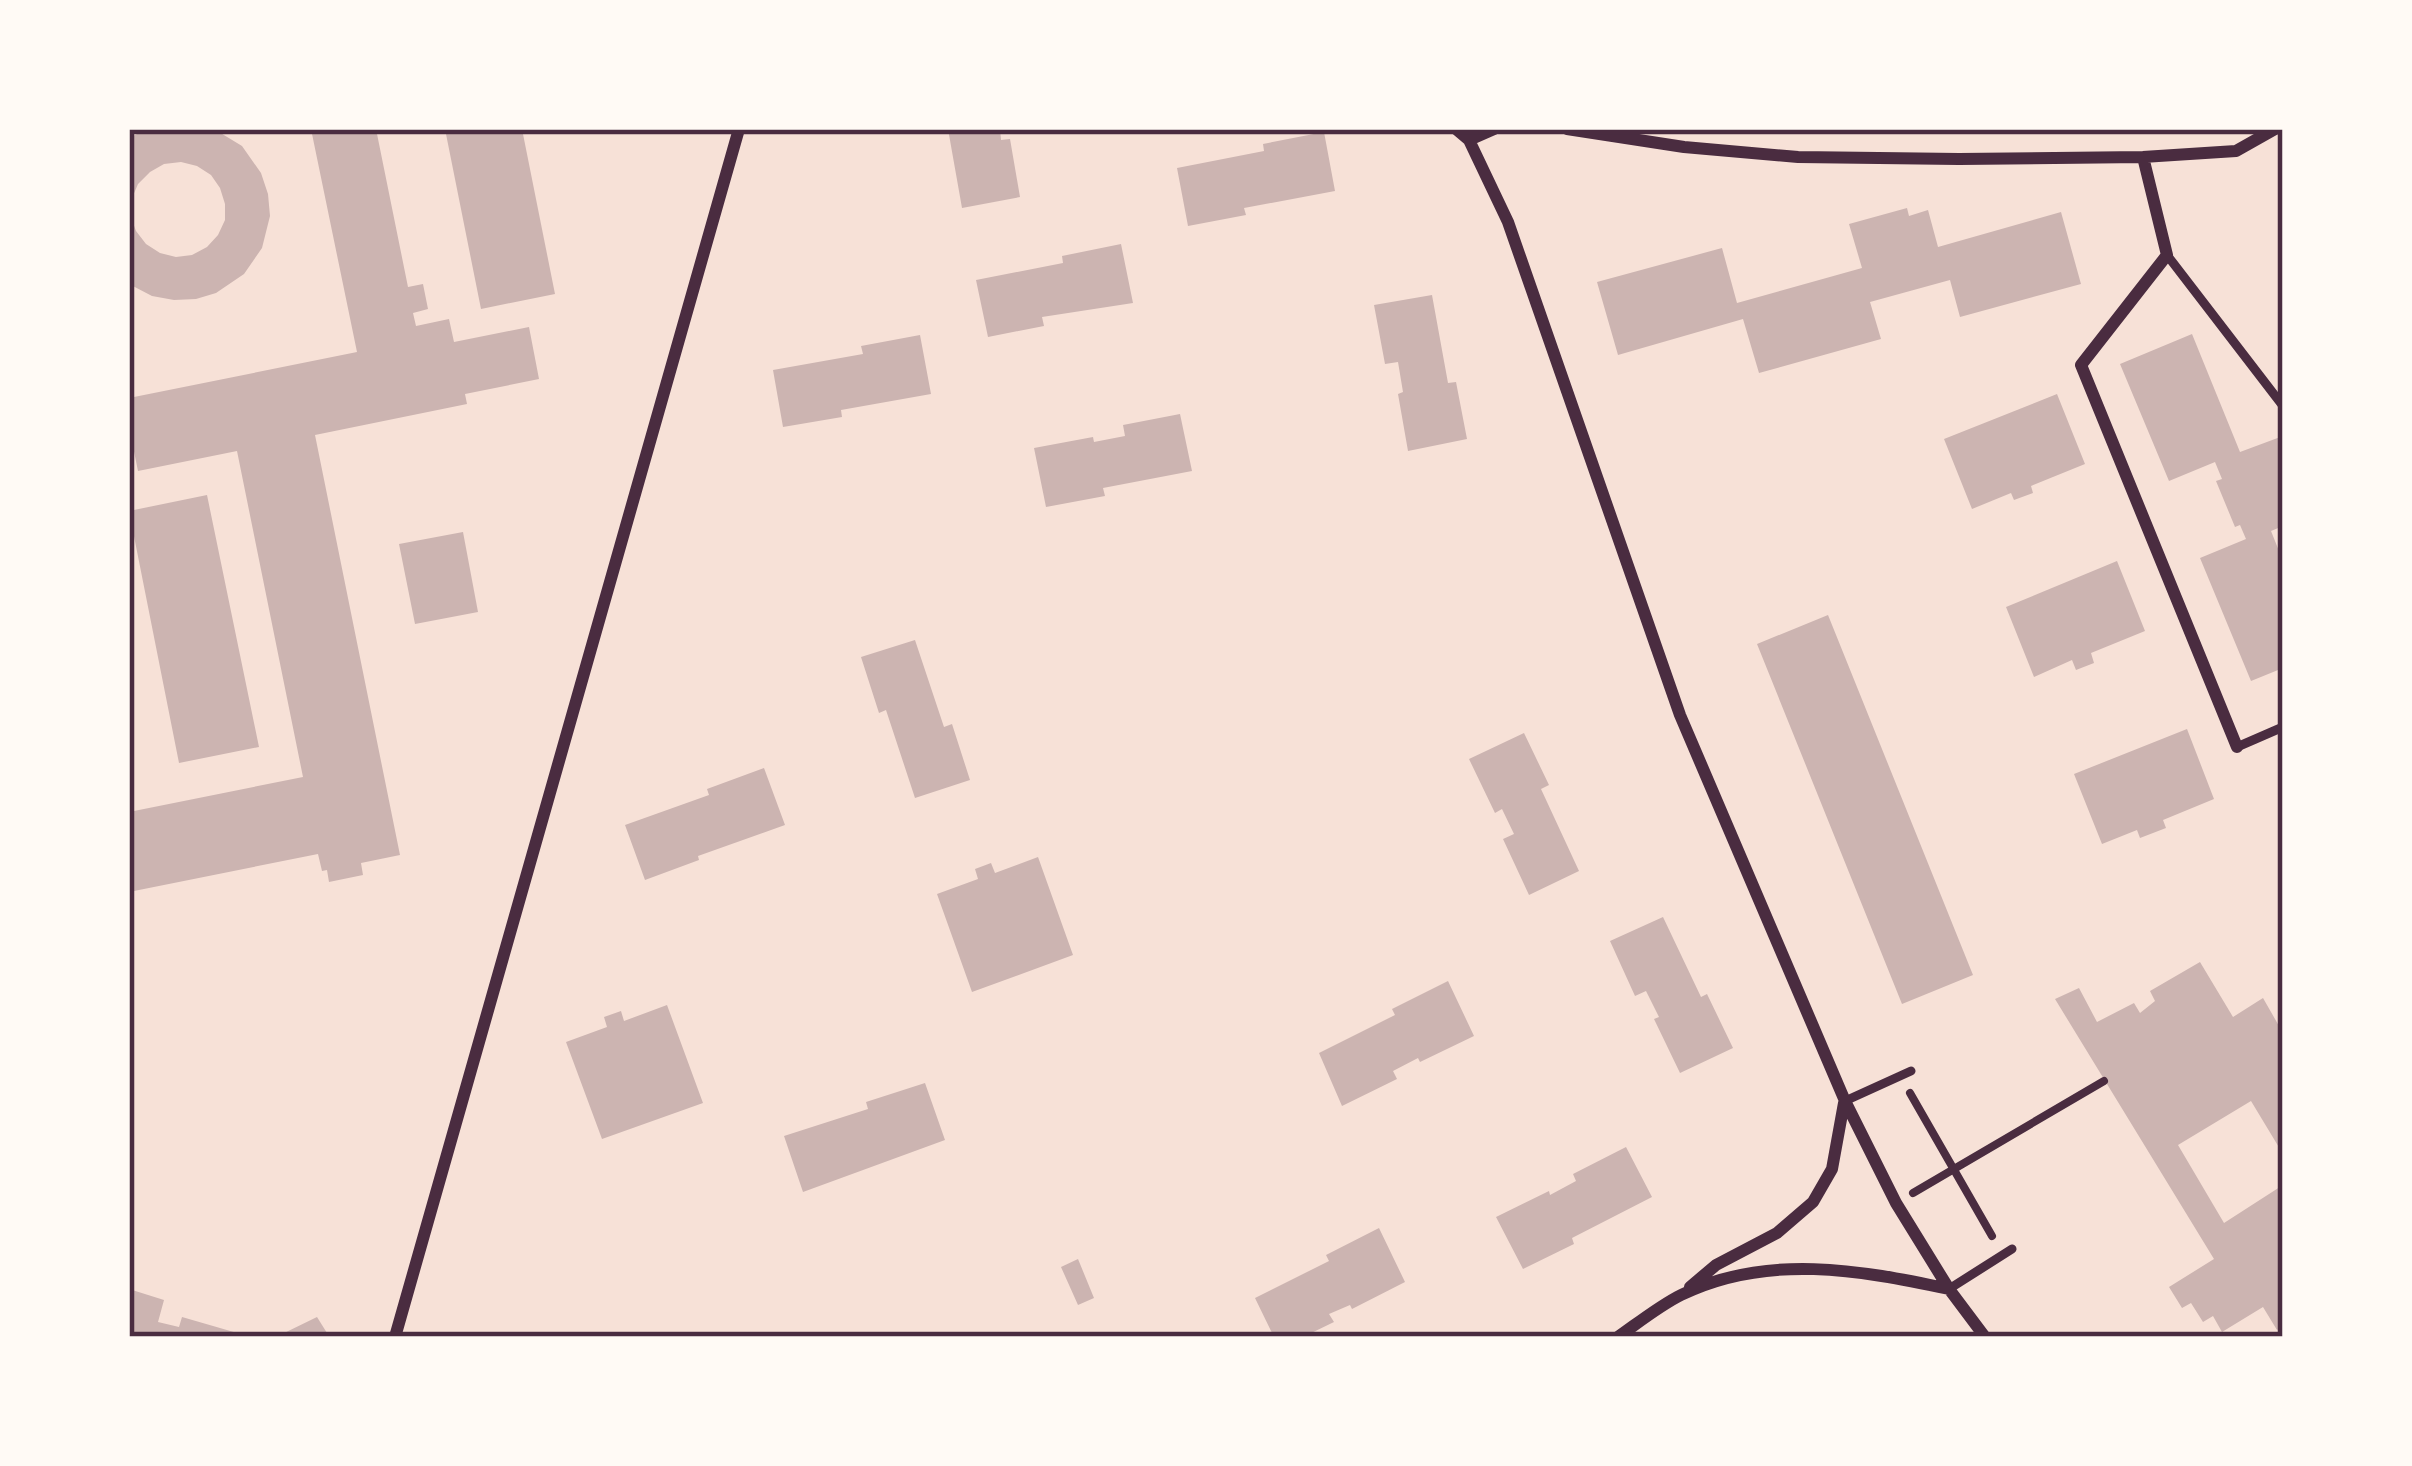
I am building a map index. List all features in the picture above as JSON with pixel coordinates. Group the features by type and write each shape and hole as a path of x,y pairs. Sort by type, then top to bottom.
{"street":[{"path":"395,1337 739,129"},
{"path":"1456,129 1469,140 1508,222 1680,715 1845,1101 1895,1203 1985,1337"},
{"path":"1469,140 1494,129"},
{"path":"1567,129 1684,147 1798,157 2143,157 2236,151 2275,129"},
{"path":"2143,157 2167,255 2081,365 2236,747"},
{"path":"1620,1336 1716,1265 1777,1233 1813,1202 1832,1169 1845,1101"},
{"path":"1680,1295 1766,1269 1830,1268 1949,1289"}],"lane":[{"path":"2167,255 2283,406"},
{"path":"2236,747 2283,727"},
{"path":"1845,1101 1906,1073"},
{"path":"1949,1289 2007,1252"}],"path":[{"path":"1906,1073 1952,1170 2007,1252"},
{"path":"1895,1203 2104,1081"}],"building":[{"path":"147,129 214,129 242,146 261,173 270,216 262,248 244,274 216,293 174,300 152,296 129,284 129,212 146,244 176,257 207,247 225,220 225,204 211,175 181,162 150,172 138,184 129,205 129,138"},
{"path":"311,129 376,129 408,287 423,284 428,309 413,313 416,326 449,319 454,342 529,327 539,379 465,394 467,404 315,435 400,855 361,863 363,875 329,882 318,854 129,892 129,812 303,777 237,451 138,471 129,398 357,352"},
{"path":"445,129 522,129 555,294 481,309"},
{"path":"948,129 1000,129 1001,140 1010,139 1020,197 962,208"},
{"path":"1324,132 1335,191 1244,208 1246,215 1188,226 1177,168 1264,151 1263,144"},
{"path":"1907,208 1909,216 1928,210 1938,247 2061,212 2081,284 1960,317 1950,280 1870,302 1881,339 1759,373 1743,319 1618,355 1597,282 1722,248 1737,303 1862,268 1849,224"},
{"path":"1121,244 1133,303 1042,317 1044,326 988,337 976,280 1063,263 1062,256"},
{"path":"1432,295 1448,383 1456,382 1467,439 1408,451 1398,362 1385,364 1374,305"},
{"path":"2192,334 2240,452 2283,436 2283,526 2271,531 2283,561 2283,668 2251,681 2200,558 2246,539 2240,525 2235,527 2216,481 2222,479 2215,462 2169,481 2120,364"},
{"path":"920,335 931,394 841,410 842,417 783,427 773,370 863,354 861,346"},
{"path":"2057,394 2085,464 2031,486 2033,493 2014,500 2011,493 1972,509 1944,439"},
{"path":"1180,414 1192,471 1103,488 1105,496 1046,507 1034,448 1125,436 1123,425"},
{"path":"207,495 259,747 179,763 129,511"},
{"path":"463,532 478,612 415,624 399,544"},
{"path":"2117,561 2145,631 2091,653 2094,663 2076,670 2072,660 2034,677 2006,607"},
{"path":"1828,615 1973,975 1902,1004 1757,644"},
{"path":"915,640 944,727 952,724 970,780 915,798 886,710 879,713 861,657"},
{"path":"2187,729 2214,799 2163,820 2166,828 2140,838 2137,830 2102,844 2074,774"},
{"path":"1524,733 1549,785 1541,789 1579,871 1529,895 1503,839 1514,834 1502,809 1495,813 1469,759"},
{"path":"764,768 785,825 645,880 625,825 709,795 707,789"},
{"path":"1038,857 1073,955 972,992 937,894 978,879 975,869 991,863 995,873"},
{"path":"1663,917 1701,997 1707,994 1733,1048 1680,1073 1646,991 1635,996 1610,941"},
{"path":"2200,962 2233,1017 2263,998 2283,1033 2283,1154 2251,1101 2178,1145 2224,1223 2283,1185 2283,1326 2277,1330 2263,1307 2222,1332 2213,1316 2203,1322 2191,1303 2182,1308 2169,1287 2214,1259 2055,999 2079,988 2097,1022 2134,1003 2140,1013 2155,1001 2150,991"},
{"path":"1448,981 1474,1036 1393,1071 1397,1079 1342,1106 1319,1053 1395,1015 1392,1009"},
{"path":"667,1005 703,1103 602,1139 566,1042 607,1027 604,1017 621,1011 624,1021"},
{"path":"925,1083 945,1140 803,1192 784,1136 868,1109 866,1102"},
{"path":"1626,1147 1652,1197 1523,1269 1496,1217 1576,1181 1573,1174"},
{"path":"1379,1228 1405,1282 1352,1309 1350,1305 1329,1314 1334,1322 1303,1337 1274,1337 1255,1298 1329,1261 1326,1255"},
{"path":"1078,1259 1094,1298 1078,1305 1061,1267"},
{"path":"129,1289 164,1300 158,1322 179,1327 182,1317 251,1337 129,1337"},
{"path":"317,1317 327,1333 320,1337 276,1337"}]}
